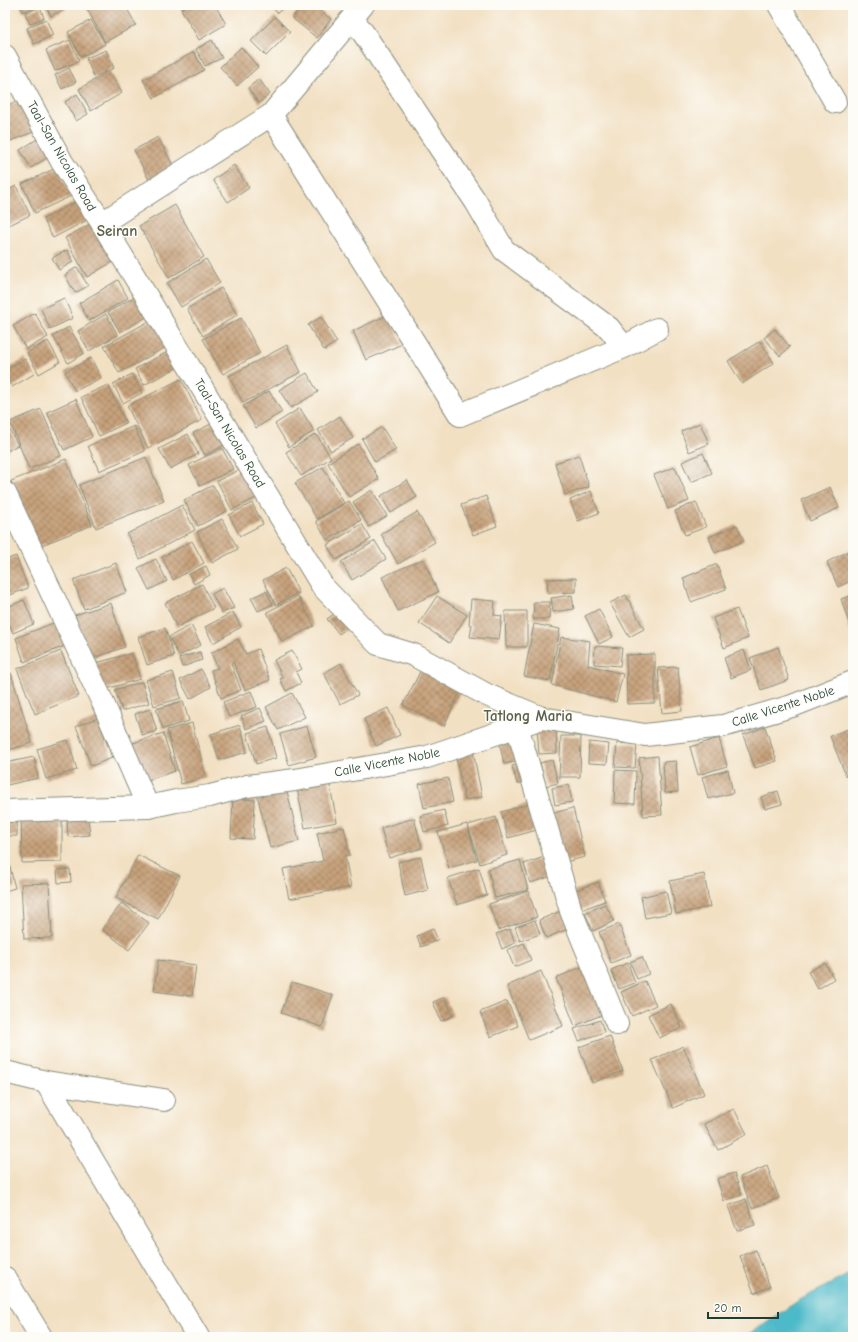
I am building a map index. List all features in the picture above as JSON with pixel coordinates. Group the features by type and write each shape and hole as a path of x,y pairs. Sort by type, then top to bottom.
{"street":[{"path":"779,5 835,102"},
{"path":"102,223 271,115 357,12"},
{"path":"357,12 364,34 476,202 504,250 609,328 624,346"},
{"name":"Taal-San Nicolas Road","path":"5,56 62,162 102,223 323,587 378,644 414,655 487,695 542,718"},
{"path":"271,115 460,415 624,346 658,329"},
{"path":"5,493 103,703 148,807"},
{"name":"Calle Vicente Noble","path":"5,811 148,807 210,796 247,786 295,780 427,757 542,718 645,735 723,726 792,706 853,682"},
{"path":"517,726 571,911 617,1024"},
{"path":"5,1072 46,1082 164,1100"},
{"path":"46,1082 198,1337"},
{"path":"5,1278 42,1337"}],"water":[{"path":"853,1272 853,1337 744,1337 798,1301"}],"building":[{"path":"20,5 40,5 23,12"},
{"path":"45,5 73,5 51,16"},
{"path":"85,5 125,5 136,25 105,42"},
{"path":"188,5 215,5 226,24 199,40 181,9"},
{"path":"271,5 288,5 277,13"},
{"path":"302,5 312,5 331,19 317,38 292,18"},
{"path":"40,7 44,18 30,24 25,13"},
{"path":"275,17 290,32 266,56 251,41"},
{"path":"46,19 53,35 34,44 27,28"},
{"path":"91,20 105,44 81,57 68,32"},
{"path":"70,40 79,61 55,71 46,50"},
{"path":"212,40 222,58 205,66 196,49"},
{"path":"241,47 258,67 237,86 220,67"},
{"path":"106,50 114,68 94,77 86,58"},
{"path":"194,52 204,70 154,98 143,80"},
{"path":"69,68 76,82 62,89 55,75"},
{"path":"109,71 122,93 91,111 79,89"},
{"path":"259,79 270,94 259,103 248,88"},
{"path":"77,94 88,114 76,121 65,102"},
{"path":"24,99 36,131 5,143 5,106"},
{"path":"45,134 56,152 31,168 20,150"},
{"path":"158,137 177,173 152,186 134,150"},
{"path":"234,165 249,188 228,202 213,180"},
{"path":"58,167 71,196 35,213 22,184"},
{"path":"16,186 30,215 5,227 5,192"},
{"path":"77,201 87,220 53,238 43,219"},
{"path":"175,205 204,257 169,278 139,226"},
{"path":"92,223 114,261 87,277 65,238"},
{"path":"67,250 73,262 59,270 52,258"},
{"path":"206,259 220,283 181,307 167,283"},
{"path":"77,267 88,286 75,293 65,275"},
{"path":"118,280 128,298 89,321 79,303"},
{"path":"221,288 237,315 203,336 187,309"},
{"path":"138,295 150,315 120,332 108,312"},
{"path":"64,298 73,318 50,329 41,309"},
{"path":"35,313 48,337 26,349 13,326"},
{"path":"106,314 118,335 89,351 78,331"},
{"path":"389,314 402,344 366,360 353,331"},
{"path":"321,317 337,342 324,350 308,325"},
{"path":"241,318 260,353 223,374 203,339"},
{"path":"153,319 168,346 119,373 104,346"},
{"path":"69,327 84,353 68,363 53,336"},
{"path":"775,329 790,347 780,356 764,338"},
{"path":"48,341 60,362 39,374 27,353"},
{"path":"760,341 774,363 742,384 728,361"},
{"path":"287,345 301,372 243,403 229,376"},
{"path":"171,350 180,366 144,385 135,369"},
{"path":"91,358 101,378 75,391 65,372"},
{"path":"25,359 34,374 12,387 5,374 5,370"},
{"path":"307,373 318,392 291,408 279,390"},
{"path":"132,374 142,393 123,403 113,384"},
{"path":"181,379 202,420 148,448 127,406"},
{"path":"108,385 126,423 99,436 81,397"},
{"path":"269,391 282,412 256,428 243,406"},
{"path":"76,399 92,437 64,450 47,412"},
{"path":"300,408 314,431 289,447 275,424"},
{"path":"41,409 61,456 29,469 10,422"},
{"path":"340,416 353,438 331,451 318,430"},
{"path":"217,421 228,443 205,455 193,433"},
{"path":"700,423 709,444 689,452 681,431"},
{"path":"7,425 18,445 5,452 5,426"},
{"path":"134,426 145,451 99,471 88,446"},
{"path":"382,427 396,450 375,462 362,439"},
{"path":"188,434 198,454 170,469 159,449"},
{"path":"316,434 331,458 301,476 286,452"},
{"path":"358,444 379,479 349,497 328,463"},
{"path":"222,448 233,469 200,486 189,465"},
{"path":"703,453 712,473 691,482 682,462"},
{"path":"579,455 589,487 565,495 555,463"},
{"path":"146,457 164,501 96,528 79,485"},
{"path":"66,459 92,525 37,547 11,481"},
{"path":"323,467 344,503 317,519 295,483"},
{"path":"675,467 689,501 668,509 654,475"},
{"path":"241,469 256,498 232,510 217,481"},
{"path":"407,480 417,497 391,513 381,496"},
{"path":"213,485 227,511 198,526 184,500"},
{"path":"830,487 839,508 810,521 801,500"},
{"path":"372,490 387,516 369,527 353,502"},
{"path":"591,491 599,513 578,521 570,500"},
{"path":"486,496 497,526 473,535 461,505"},
{"path":"349,501 361,520 327,540 316,521"},
{"path":"696,502 706,527 685,535 675,511"},
{"path":"252,503 263,524 240,536 229,515"},
{"path":"182,505 195,530 140,559 127,534"},
{"path":"417,512 435,542 398,564 381,534"},
{"path":"222,519 238,549 212,563 197,532"},
{"path":"362,524 371,539 336,560 327,545"},
{"path":"737,525 744,541 715,553 709,537"},
{"path":"192,541 204,563 173,580 162,557"},
{"path":"375,541 386,559 352,580 341,562"},
{"path":"853,549 853,580 838,587 827,562"},
{"path":"16,556 28,588 5,597 5,560"},
{"path":"156,559 167,581 149,590 138,568"},
{"path":"423,559 438,592 398,611 382,577"},
{"path":"116,563 127,592 84,609 73,580"},
{"path":"717,564 726,589 691,602 683,578"},
{"path":"206,566 210,575 194,584 189,574"},
{"path":"286,568 299,593 276,605 263,580"},
{"path":"576,578 576,592 548,593 547,579"},
{"path":"202,584 214,608 177,627 165,603"},
{"path":"223,588 234,608 222,613 212,594"},
{"path":"266,591 273,604 258,611 251,598"},
{"path":"572,595 574,609 553,612 551,598"},
{"path":"626,595 644,629 629,637 610,603"},
{"path":"853,595 853,636 841,599"},
{"path":"298,596 314,626 282,642 267,612"},
{"path":"437,596 467,615 449,643 419,623"},
{"path":"471,599 495,601 494,615 502,616 499,640 470,637 472,625 469,625"},
{"path":"24,600 34,624 13,633 5,614 5,608"},
{"path":"534,602 550,602 549,619 533,619"},
{"path":"111,603 125,647 90,659 75,615"},
{"path":"342,608 354,623 339,634 327,619"},
{"path":"599,609 613,637 599,644 585,616"},
{"path":"737,609 748,638 724,648 713,618"},
{"path":"505,611 527,611 527,647 506,647"},
{"path":"233,612 241,627 213,643 205,627"},
{"path":"58,621 67,645 24,662 16,638"},
{"path":"534,624 560,629 550,681 524,676"},
{"path":"191,625 201,645 179,656 169,637"},
{"path":"165,628 174,656 147,665 138,637"},
{"path":"561,637 590,641 588,665 623,674 616,702 552,685"},
{"path":"238,639 246,654 258,649 270,680 245,690 233,662 231,663 241,690 221,698 211,670 218,668 211,653"},
{"path":"595,646 622,648 620,666 594,664"},
{"path":"778,647 789,680 761,690 750,658"},
{"path":"744,650 751,670 731,678 724,658"},
{"path":"61,651 79,696 35,714 17,669"},
{"path":"292,651 302,669 296,672 301,683 286,691 280,679 283,678 274,660"},
{"path":"200,652 202,660 182,667 179,658"},
{"path":"132,653 140,679 103,690 96,663"},
{"path":"655,654 655,703 627,704 626,655"},
{"path":"341,663 358,695 340,704 324,673"},
{"path":"678,667 682,711 662,713 658,668"},
{"path":"201,669 211,687 190,699 180,680"},
{"path":"421,670 461,690 444,726 403,705"},
{"path":"173,672 181,698 154,706 146,680"},
{"path":"11,673 32,743 5,751 5,675"},
{"path":"142,682 149,703 122,711 115,690"},
{"path":"251,691 257,707 229,717 223,702"},
{"path":"292,693 305,717 278,730 266,707"},
{"path":"183,701 189,721 163,729 156,709"},
{"path":"260,708 266,721 246,729 241,716"},
{"path":"388,708 400,735 376,746 364,719"},
{"path":"150,709 157,731 142,735 135,714"},
{"path":"98,718 112,758 91,766 76,726"},
{"path":"192,723 206,777 181,784 167,730"},
{"path":"240,725 247,752 219,760 211,734"},
{"path":"556,725 557,753 539,754 537,726"},
{"path":"307,726 316,757 289,765 280,734"},
{"path":"268,727 276,758 256,764 247,733"},
{"path":"765,727 777,761 755,768 743,735"},
{"path":"853,727 853,773 846,776 830,736"},
{"path":"517,732 523,760 504,764 498,735"},
{"path":"163,733 175,771 145,781 133,743"},
{"path":"561,736 581,736 580,777 559,777"},
{"path":"719,738 727,766 698,775 690,747"},
{"path":"68,740 77,770 46,779 37,749"},
{"path":"589,742 609,744 607,764 588,763"},
{"path":"617,743 637,744 635,768 615,767"},
{"path":"473,751 482,797 465,800 455,754"},
{"path":"658,756 662,815 643,816 639,758"},
{"path":"34,757 38,778 7,785 5,763"},
{"path":"552,760 558,783 546,786 540,763"},
{"path":"676,761 678,792 665,793 663,762"},
{"path":"526,762 531,780 517,784 512,766"},
{"path":"615,770 636,771 635,804 614,803"},
{"path":"728,770 733,793 708,799 702,777"},
{"path":"328,776 337,822 305,828 296,783"},
{"path":"448,778 453,802 424,808 419,784"},
{"path":"569,785 572,802 555,805 552,788"},
{"path":"286,787 299,841 270,848 257,794"},
{"path":"778,791 782,804 765,809 761,797"},
{"path":"233,798 255,800 253,839 231,838"},
{"path":"536,802 544,828 508,838 501,812"},
{"path":"573,808 585,857 565,862 553,813"},
{"path":"444,810 448,826 424,832 420,816"},
{"path":"62,814 62,862 22,863 21,815"},
{"path":"88,817 90,835 68,837 67,819"},
{"path":"496,817 507,855 480,864 468,825"},
{"path":"414,818 422,848 389,858 381,828"},
{"path":"5,821 17,821 17,836 5,836"},
{"path":"467,824 477,860 449,868 438,832"},
{"path":"344,827 350,855 345,856 351,887 289,899 283,869 323,861 317,833"},
{"path":"553,854 559,874 530,883 524,864"},
{"path":"138,855 180,876 158,919 116,898"},
{"path":"421,857 428,890 405,896 398,862"},
{"path":"8,859 15,888 5,891 5,860"},
{"path":"520,860 528,890 495,898 488,869"},
{"path":"479,868 487,895 457,905 448,878"},
{"path":"70,869 71,882 58,883 57,870"},
{"path":"704,874 710,907 676,914 670,881"},
{"path":"598,882 605,901 580,910 573,891"},
{"path":"49,883 52,938 24,939 21,884"},
{"path":"528,891 537,917 498,930 489,904"},
{"path":"666,891 671,913 645,918 641,897"},
{"path":"122,903 149,923 129,950 102,929"},
{"path":"605,904 614,921 593,931 585,913"},
{"path":"568,908 575,926 546,938 539,920"},
{"path":"535,920 540,934 520,941 515,927"},
{"path":"619,924 631,955 611,963 599,932"},
{"path":"433,929 438,940 421,947 417,936"},
{"path":"510,929 515,943 502,949 496,934"},
{"path":"524,943 531,960 514,967 507,950"},
{"path":"642,957 649,974 637,979 630,962"},
{"path":"158,960 196,965 192,996 154,991"},
{"path":"591,963 611,1011 575,1026 556,978"},
{"path":"628,963 635,983 619,989 611,970"},
{"path":"825,963 834,979 818,989 808,972"},
{"path":"541,971 563,1026 529,1040 507,986"},
{"path":"645,981 656,1005 632,1016 621,992"},
{"path":"292,982 333,995 322,1027 281,1013"},
{"path":"445,997 453,1016 441,1021 433,1002"},
{"path":"507,1001 518,1026 490,1037 480,1012"},
{"path":"671,1004 682,1028 659,1038 648,1015"},
{"path":"600,1020 604,1032 579,1041 574,1029"},
{"path":"610,1036 623,1071 592,1083 579,1047"},
{"path":"683,1046 704,1094 673,1108 652,1060"},
{"path":"734,1109 747,1134 718,1150 704,1124"},
{"path":"767,1166 779,1198 752,1208 740,1177"},
{"path":"734,1173 742,1195 724,1201 717,1179"},
{"path":"746,1199 755,1225 737,1231 728,1206"},
{"path":"756,1250 770,1287 754,1293 740,1256"}],"district":[{"name":"Seiran","path":"117,231"},
{"name":"Tatlong Maria","path":"528,716"}]}
